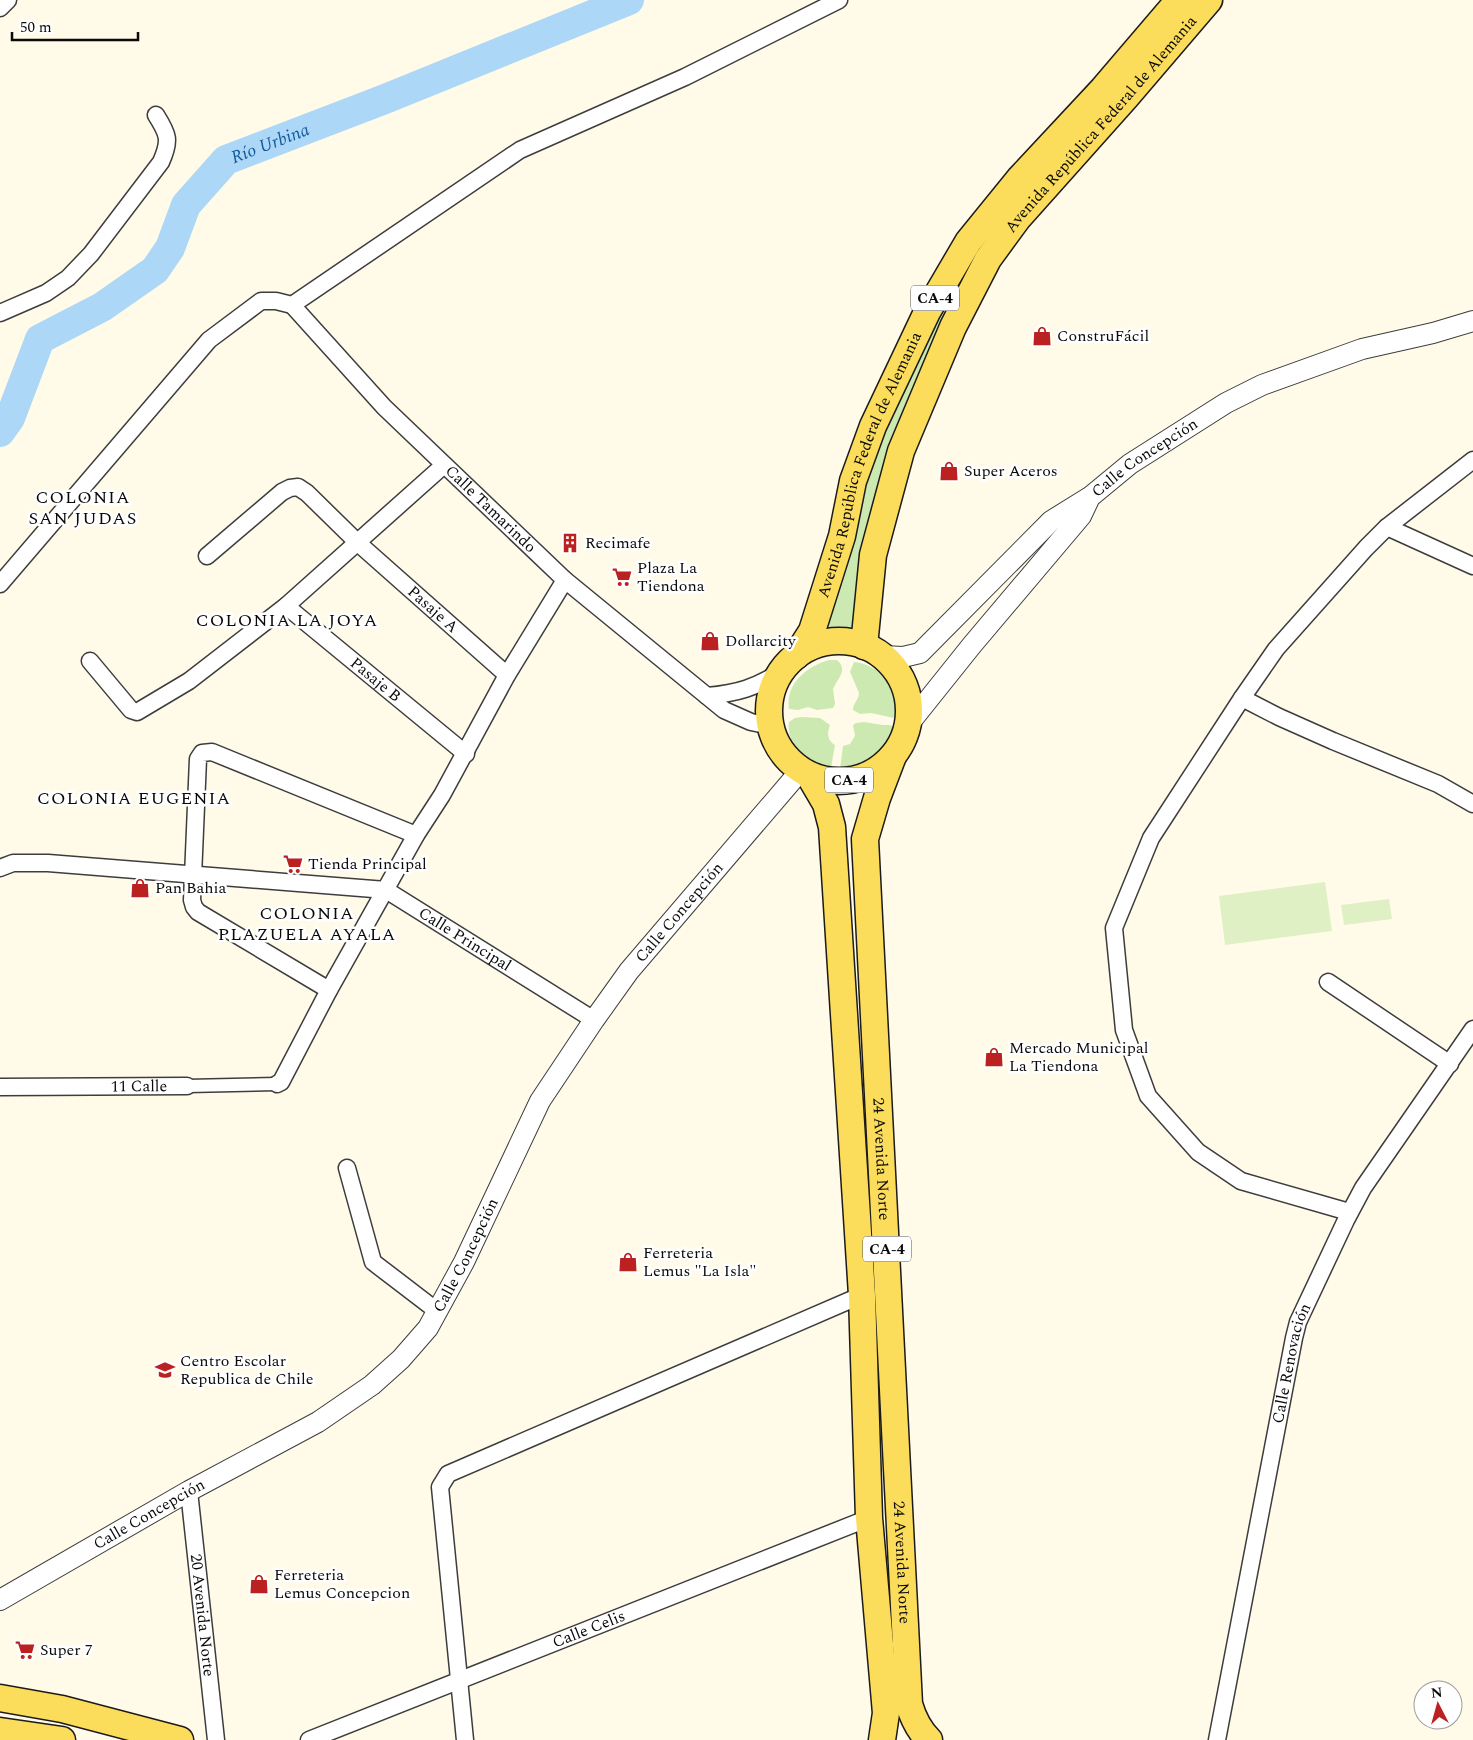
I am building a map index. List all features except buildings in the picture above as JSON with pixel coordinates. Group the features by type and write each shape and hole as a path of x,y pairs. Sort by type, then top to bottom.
{"main road":[{"name":"Avenida República Federal de Alemania","path":"789,664 812,631 842,536 852,481 874,426 927,312 959,257 968,242 1020,178 1103,89 1179,0"},
{"name":"Avenida República Federal de Alemania","path":"874,651 874,554 901,451 953,327 988,260 1018,218 1209,0"},
{"path":"789,664 806,649 829,642 844,641 874,651"},
{"name":"CA-4","path":"789,664 777,680 770,698 769,717 781,749 790,761 805,773 837,781 858,778 877,770 893,756 899,748 908,725 910,712 907,691 897,672 874,651"},
{"name":"24 Avenida Norte","path":"893,756 877,798 865,839 909,1704 913,1718 921,1732 929,1740"},
{"name":"24 Avenida Norte","path":"805,773 826,804 832,827 862,1295 869,1518 886,1713 882,1740"},
{"path":"0,1698 62,1709 180,1740"},
{"path":"0,1714 72,1725 132,1740"},
{"path":"0,1731 62,1740"}],"street":[{"path":"0,8 8,0"},
{"path":"0,584 209,340 261,301 276,300 292,305 520,150 685,77 839,0"},
{"path":"0,312 46,293 68,278 91,254 161,162 167,150 167,132 156,115"},
{"name":"Calle Tamarindo","path":"292,305 384,407 565,580 724,710 751,722 771,726"},
{"name":"Calle Concepción","path":"908,725 972,645 1081,516 1090,496 1130,464 1226,403 1262,385 1362,349 1473,321"},
{"path":"1349,1212 1241,1181 1198,1152 1148,1096 1124,1030 1114,928 1151,838 1276,649 1387,526 1473,460"},
{"path":"90,661 131,710 137,712 189,682 286,606 444,466"},
{"name":"Pasaje A","path":"207,556 282,492 298,487 307,493 358,543 507,675"},
{"path":"874,651 903,658 920,653 1051,522 1090,496"},
{"path":"1387,526 1473,566"},
{"path":"276,1084 281,1082 416,835 466,754 507,675 565,580"},
{"name":"Pasaje B","path":"286,606 466,754"},
{"path":"707,696 745,690 761,684 789,664"},
{"path":"1242,698 1324,737 1438,784 1473,804"},
{"path":"330,990 198,912 194,907 192,900 198,759 202,753 212,752 416,835"},
{"name":"Calle Concepción","path":"0,1600 189,1491 318,1422 372,1385 401,1359 428,1328 464,1262 540,1101 594,1020 629,971 805,773"},
{"name":"Calle Principal","path":"0,868 13,863 48,862 386,890 594,1020"},
{"path":"1328,982 1450,1064"},
{"name":"Calle Renovación","path":"1217,1740 1294,1338 1303,1308 1349,1212 1363,1188 1473,1029"},
{"name":"11 Calle","path":"0,1087 276,1084"},
{"path":"347,1168 373,1262 437,1311"},
{"path":"465,1740 440,1487 448,1474 862,1295"},
{"name":"20 Avenida Norte","path":"189,1491 216,1740"},
{"name":"Calle Celis","path":"309,1740 869,1518"}],"green space":[{"path":"1191,0 1200,0 976,263 855,628 829,627 827,623 858,496 900,378 989,229"},
{"path":"829,660 837,660 842,667 841,674 833,689 835,704 833,708 817,710 808,707 798,710 789,709 790,692 799,677 813,667"},
{"path":"854,662 862,663 876,670 887,681 895,703 896,713 894,718 871,713 860,714 853,710 859,693 850,672"},
{"path":"795,718 820,718 830,725 828,736 835,745 831,768 808,758 795,746 789,730 789,722"},
{"path":"864,722 890,725 894,728 888,746 875,759 867,763 849,769 840,769 843,746 850,744 855,736 853,725"},
{"path":"1325,882 1332,931 1225,945 1219,896"},
{"path":"1389,899 1392,919 1344,925 1341,905"}],"waterway":[{"name":"Río Urbina","path":"0,432 10,418 40,339 102,307 155,270 170,248 186,205 226,160 385,99 629,0"}],"place":[{"name":"ConstruFácil","path":"1042,336"},
{"name":"Super Aceros","path":"949,471"},
{"name":"Recimafe","path":"570,543"},
{"name":"Plaza La Tiendona","path":"622,577"},
{"name":"Dollarcity","path":"710,641"},
{"name":"Tienda Principal","path":"293,864"},
{"name":"Pan Bahia","path":"140,888"},
{"name":"Mercado Municipal La Tiendona","path":"994,1057"},
{"name":"Ferreteria Lemus \"La Isla\"","path":"628,1262"},
{"name":"Centro Escolar Republica de Chile","path":"165,1370"},
{"name":"Ferreteria Lemus Concepcion","path":"259,1584"},
{"name":"Super 7","path":"25,1650"}],"district":[{"name":"COLONIA SAN JUDAS","path":"83,507"},
{"name":"COLONIA LA JOYA","path":"287,620"},
{"name":"COLONIA EUGENIA","path":"134,798"},
{"name":"COLONIA PLAZUELA AYALA","path":"307,923"}]}
